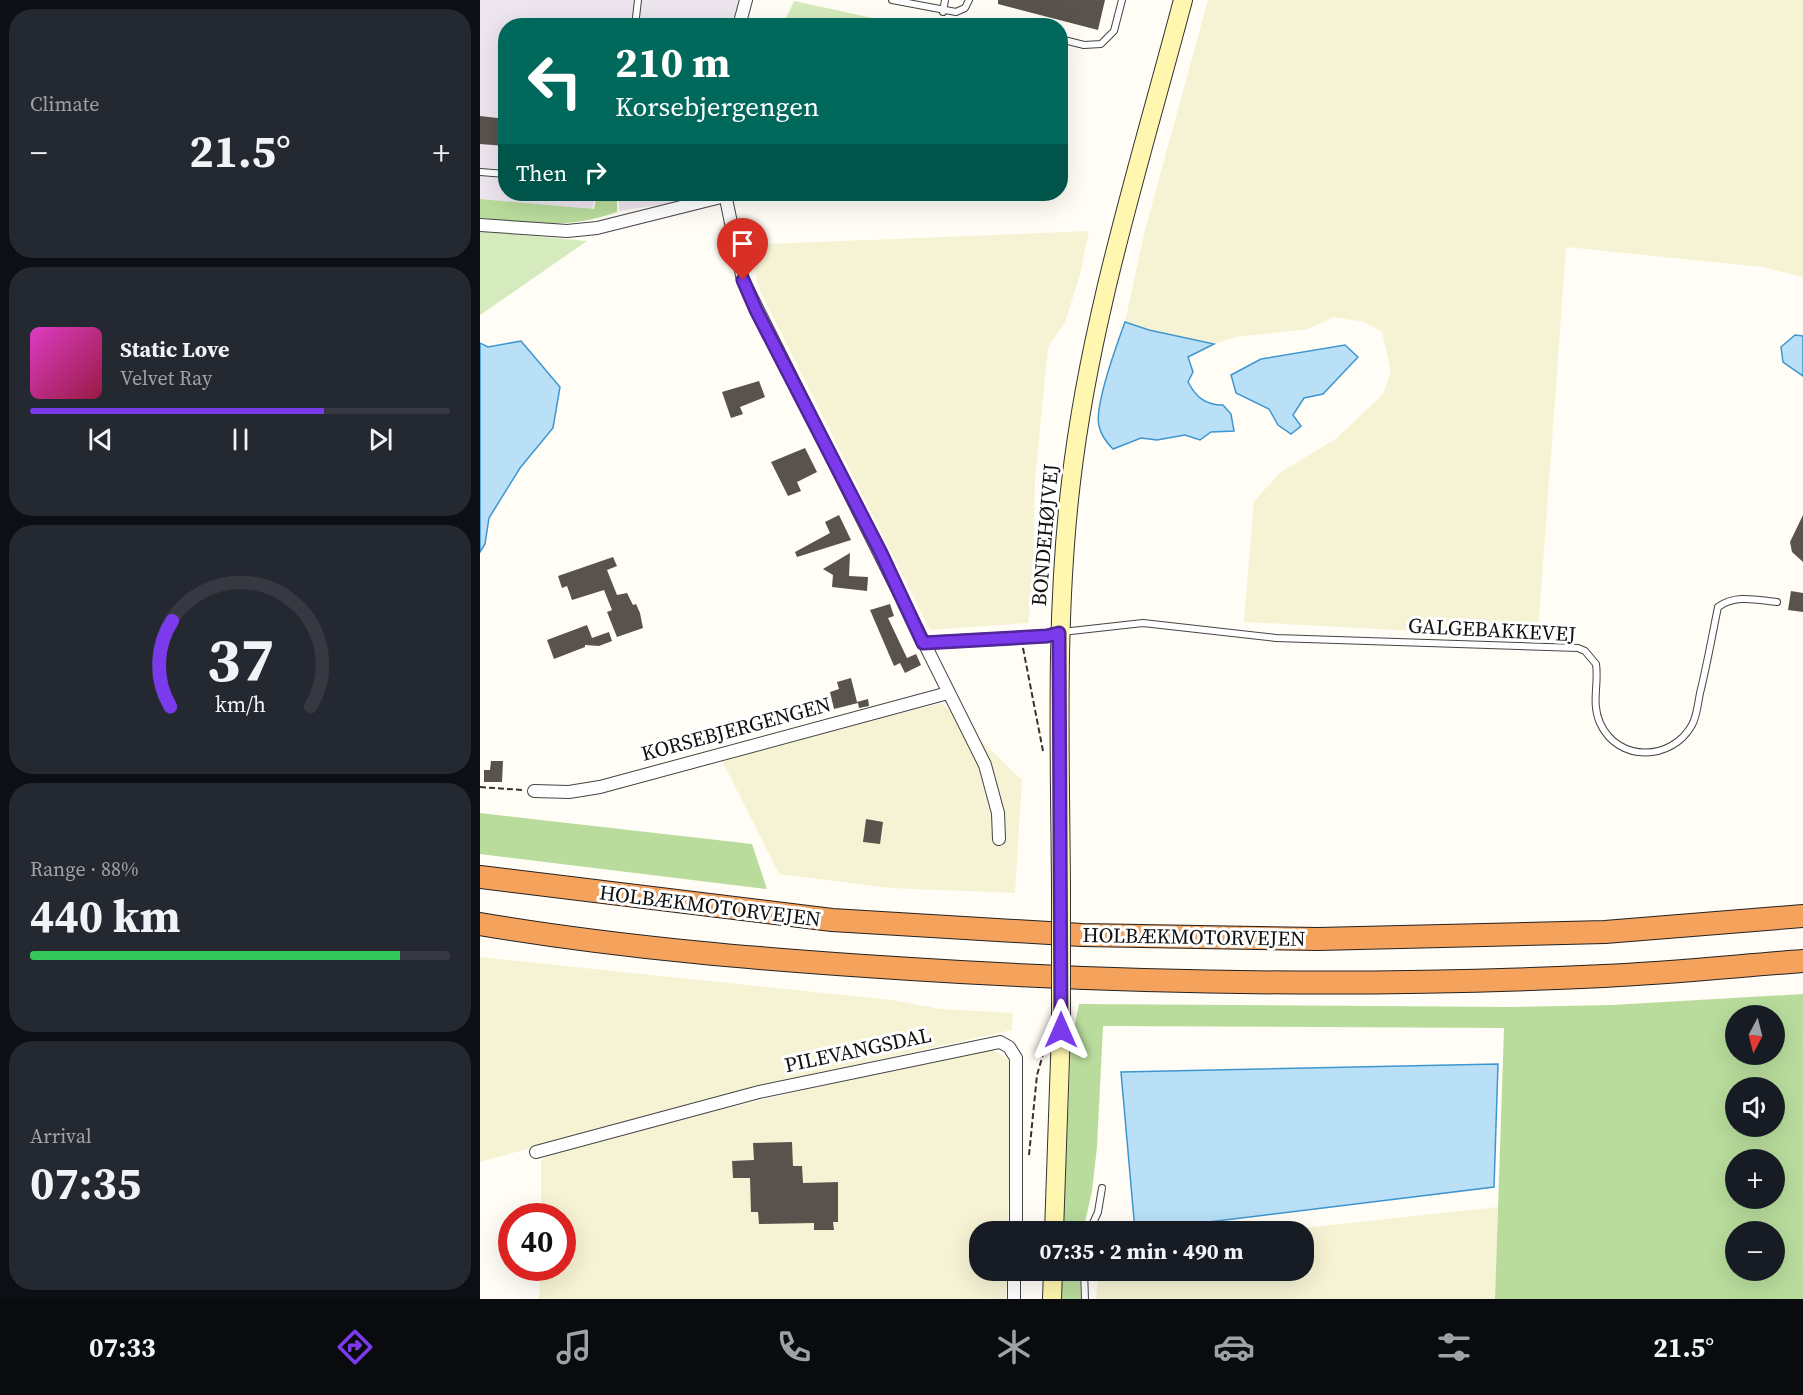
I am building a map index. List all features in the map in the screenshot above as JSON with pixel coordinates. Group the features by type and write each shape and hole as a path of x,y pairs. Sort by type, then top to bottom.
{"highway":[{"name":"HOLBÆKMOTORVEJEN","path":"480,877 832,920 1082,936 1318,939 1605,932 1803,916"},
{"name":"HOLBÆKMOTORVEJEN","path":"480,924 816,963 1081,980 1318,984 1605,976 1803,961"}],"street":[{"path":"741,18 746,0"},
{"name":"BONDEHØJVEJ","path":"1054,1221 1061,1030 1059,633 1071,482 1082,404 1104,302 1183,0"},
{"path":"480,225 567,231 597,228 702,201"},
{"path":"726,201 743,280 756,310 881,553 923,643 985,765 998,813 999,839"},
{"path":"923,643 1059,633"},
{"name":"KORSEBJERGENGEN","path":"534,791 569,792 600,787 948,693"},
{"name":"PILEVANGSDAL","path":"536,1152 759,1092 1000,1042 1009,1047 1016,1058 1016,1221"},
{"path":"1014,1281 1014,1299"},
{"path":"1052,1299 1053,1281"}],"lane":[{"path":"636,18 638,0"},
{"path":"892,0 943,12 956,12 965,8 969,0"},
{"path":"943,12 945,0"},
{"path":"1068,41 1084,45 1101,44 1114,31 1122,0"},
{"path":"480,172 498,173"},
{"name":"GALGEBAKKEVEJ","path":"1059,633 1143,623 1276,638 1578,648 1585,651 1596,664 1595,702 1600,724 1607,734 1615,743 1635,752 1658,752 1679,743 1693,723 1718,607 1725,601 1736,598 1777,602"},
{"path":"1094,1221 1098,1212 1102,1188"},
{"path":"1084,1281 1085,1299"}],"path":[{"path":"1020,637 1044,753"},
{"path":"480,787 534,791"},
{"path":"1029,1157 1037,1074 1045,1048"}],"shaded area":[{"path":"480,0 741,0 737,18 498,18 498,201 480,199"},
{"path":"1208,0 1803,0 1803,277 1763,267 1566,247 1538,634 1528,637 1244,622 1254,501 1281,472 1337,438 1383,394 1391,371 1382,332 1364,322 1334,317 1307,329 1236,337 1214,344 1149,330 1125,322 1145,230"},
{"path":"499,201 594,201 592,211"},
{"path":"619,201 684,201 619,211"},
{"path":"1089,231 1080,275 1065,322 1048,347 1035,480 1033,590 1028,623 930,630 761,293 746,245"},
{"path":"942,703 1022,780 1015,893 890,888 779,874 721,759"},
{"path":"480,957 892,1000 941,1009 1013,1013 1012,1030 755,1087 480,1162"},
{"path":"980,1049 993,1050 1008,1059 1012,1068 1008,1221 969,1221 969,1281 1007,1281 1006,1299 539,1299 540,1281 576,1281 576,1203 541,1203 541,1161 548,1154 637,1129"},
{"path":"1498,1207 1495,1299 1096,1299 1098,1281 1314,1281 1314,1227"}],"green space":[{"path":"794,1 872,18 786,18"},
{"path":"480,199 498,201 594,209 596,201 617,201 617,212 599,218 549,224 480,218"},
{"path":"480,231 587,241 480,315"},
{"path":"480,813 752,844 767,889 480,854"},
{"path":"1803,994 1803,1299 1495,1299 1504,1028 1103,1026 1097,1147 1092,1191 1085,1221 1063,1221 1071,1043 1079,1004 1510,1007 1612,1005"},
{"path":"1062,1281 1080,1281 1081,1299 1061,1299"}],"water":[{"path":"1125,322 1149,330 1214,344 1188,357 1193,372 1188,382 1202,399 1211,404 1223,405 1231,414 1234,431 1211,432 1200,440 1185,435 1157,440 1141,438 1113,449 1101,433 1098,417 1108,374"},
{"path":"1795,335 1803,336 1803,376 1783,362 1781,347"},
{"path":"521,341 560,387 553,428 520,468 489,518 485,544 480,552 480,343 488,347"},
{"path":"1345,345 1358,357 1323,394 1304,398 1293,415 1301,426 1291,434 1278,425 1269,409 1236,393 1231,375 1261,359"},
{"path":"1498,1064 1494,1187 1217,1221 1134,1221 1121,1072"}],"building":[{"path":"998,0 1105,0 1098,30 1068,22 1068,18 1052,18 998,4"},
{"path":"480,116 498,118 498,145 480,144"},
{"path":"759,381 765,397 740,407 743,414 731,418 722,392"},
{"path":"805,448 817,472 797,482 801,491 788,496 771,462"},
{"path":"839,515 851,540 797,557 795,552 830,533 825,522"},
{"path":"1803,515 1803,562 1792,552 1790,542"},
{"path":"850,553 849,576 868,577 867,591 832,587 833,575 823,569"},
{"path":"613,557 617,566 607,570 617,595 627,593 633,605 636,604 643,628 617,637 607,612 612,610 604,590 572,600 567,586 562,588 558,576"},
{"path":"1791,591 1803,593 1803,612 1788,610"},
{"path":"890,604 894,616 888,618 907,658 916,654 921,665 905,673 900,663 894,666 870,610"},
{"path":"587,625 592,638 609,632 612,641 599,646 585,645 585,647 554,659 547,640"},
{"path":"851,678 857,702 868,699 869,706 859,708 858,703 834,709 830,692 839,689 837,682"},
{"path":"491,761 503,761 502,782 484,782 484,770 490,770"},
{"path":"866,819 883,822 880,844 863,842"},
{"path":"792,1142 793,1166 802,1166 803,1183 838,1182 838,1222 833,1222 834,1230 814,1230 814,1223 759,1224 758,1212 751,1212 750,1178 733,1178 732,1161 754,1160 753,1143"}],"route":[{"path":"743,280 756,310 881,553 923,643 1047,636 1059,633 1061,1030"}]}
